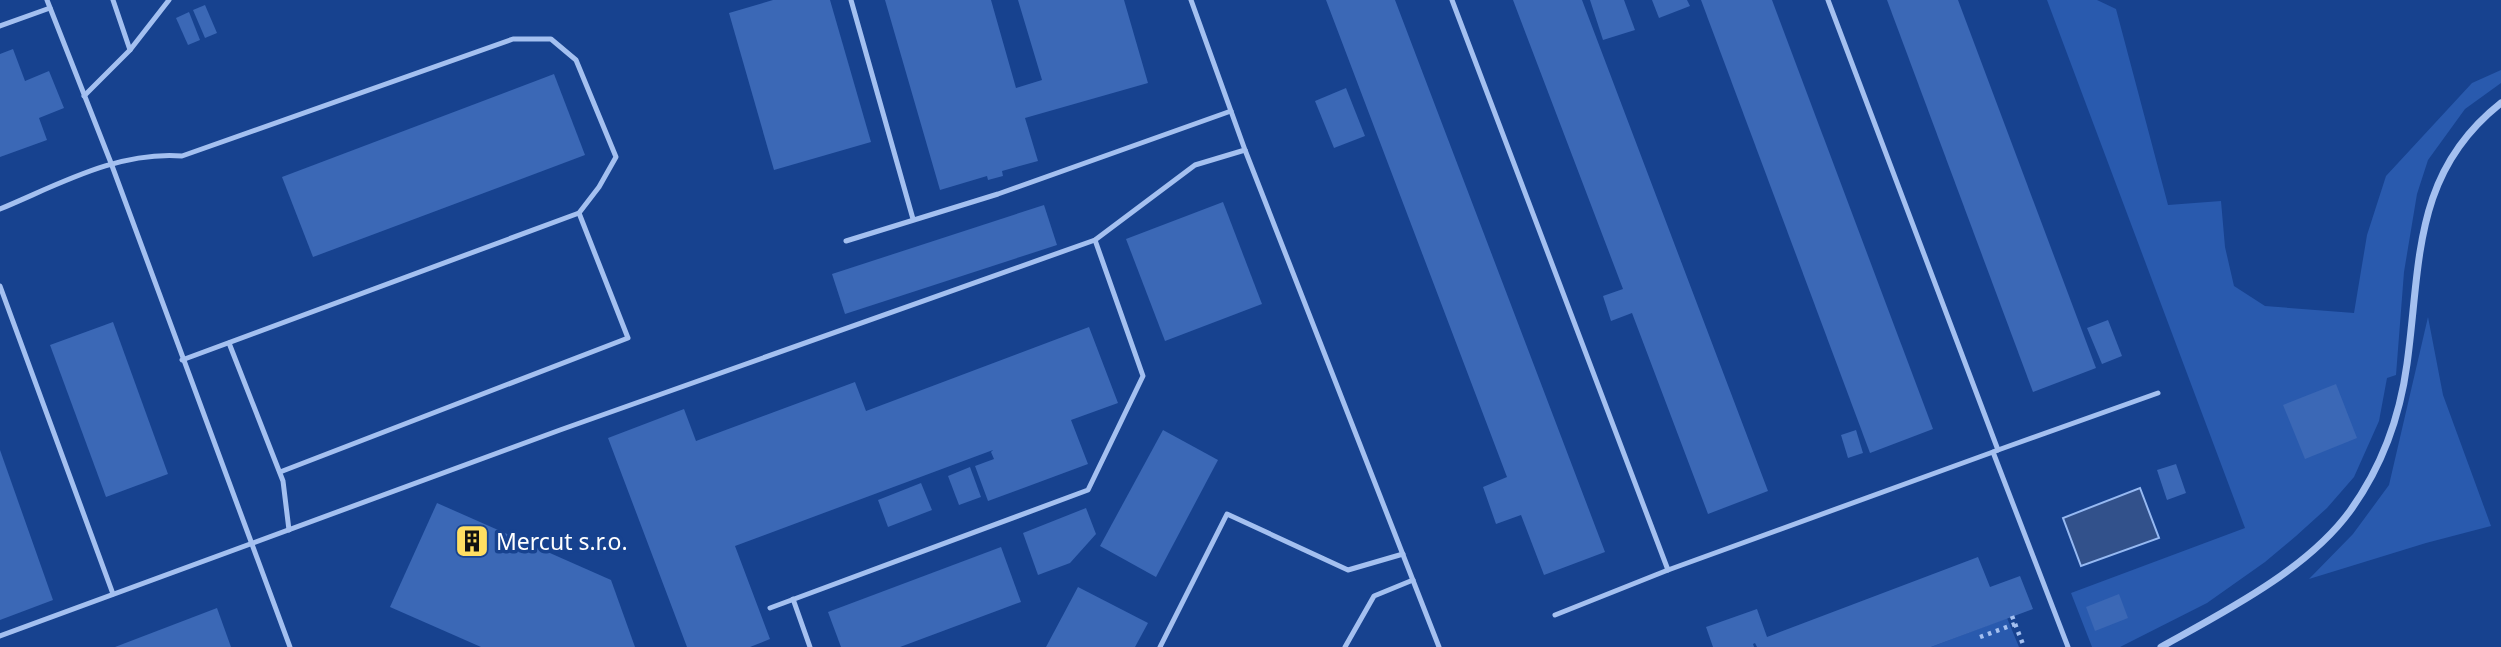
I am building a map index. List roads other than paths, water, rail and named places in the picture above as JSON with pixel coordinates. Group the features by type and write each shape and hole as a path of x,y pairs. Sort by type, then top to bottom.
{"street":[{"path":"2161,647 2240,602 2292,565 2324,540 2350,511 2388,442 2399,404 2407,365 2418,257 2427,215 2441,175 2463,138 2501,103"}],"lane":[{"path":"47,0 111,163 290,647"},
{"path":"113,0 131,50"},
{"path":"84,96 131,50 169,0"},
{"path":"851,0 914,219"},
{"path":"1191,0 1245,150 1439,647"},
{"path":"1452,0 1668,570"},
{"path":"1828,0 2068,647"},
{"path":"0,26 50,8"},
{"path":"0,209 111,163 156,154 182,156 513,39 551,39 576,60 616,157 599,187 579,213 182,360"},
{"path":"846,241 998,194 1231,111"},
{"path":"0,636 560,430 1095,240 1195,165 1245,150"},
{"path":"280,472 628,338 579,213"},
{"path":"770,608 1088,490 1143,376 1095,240"},
{"path":"0,286 113,594"},
{"path":"229,343 283,481 289,530"},
{"path":"1555,615 1668,570 2158,393"},
{"path":"1160,647 1227,514 1348,569 1403,554"},
{"path":"1345,647 1374,596 1413,580"},
{"path":"793,599 810,647"}],"place":[{"name":"Mercut s.r.o.","path":"472,541"}]}
